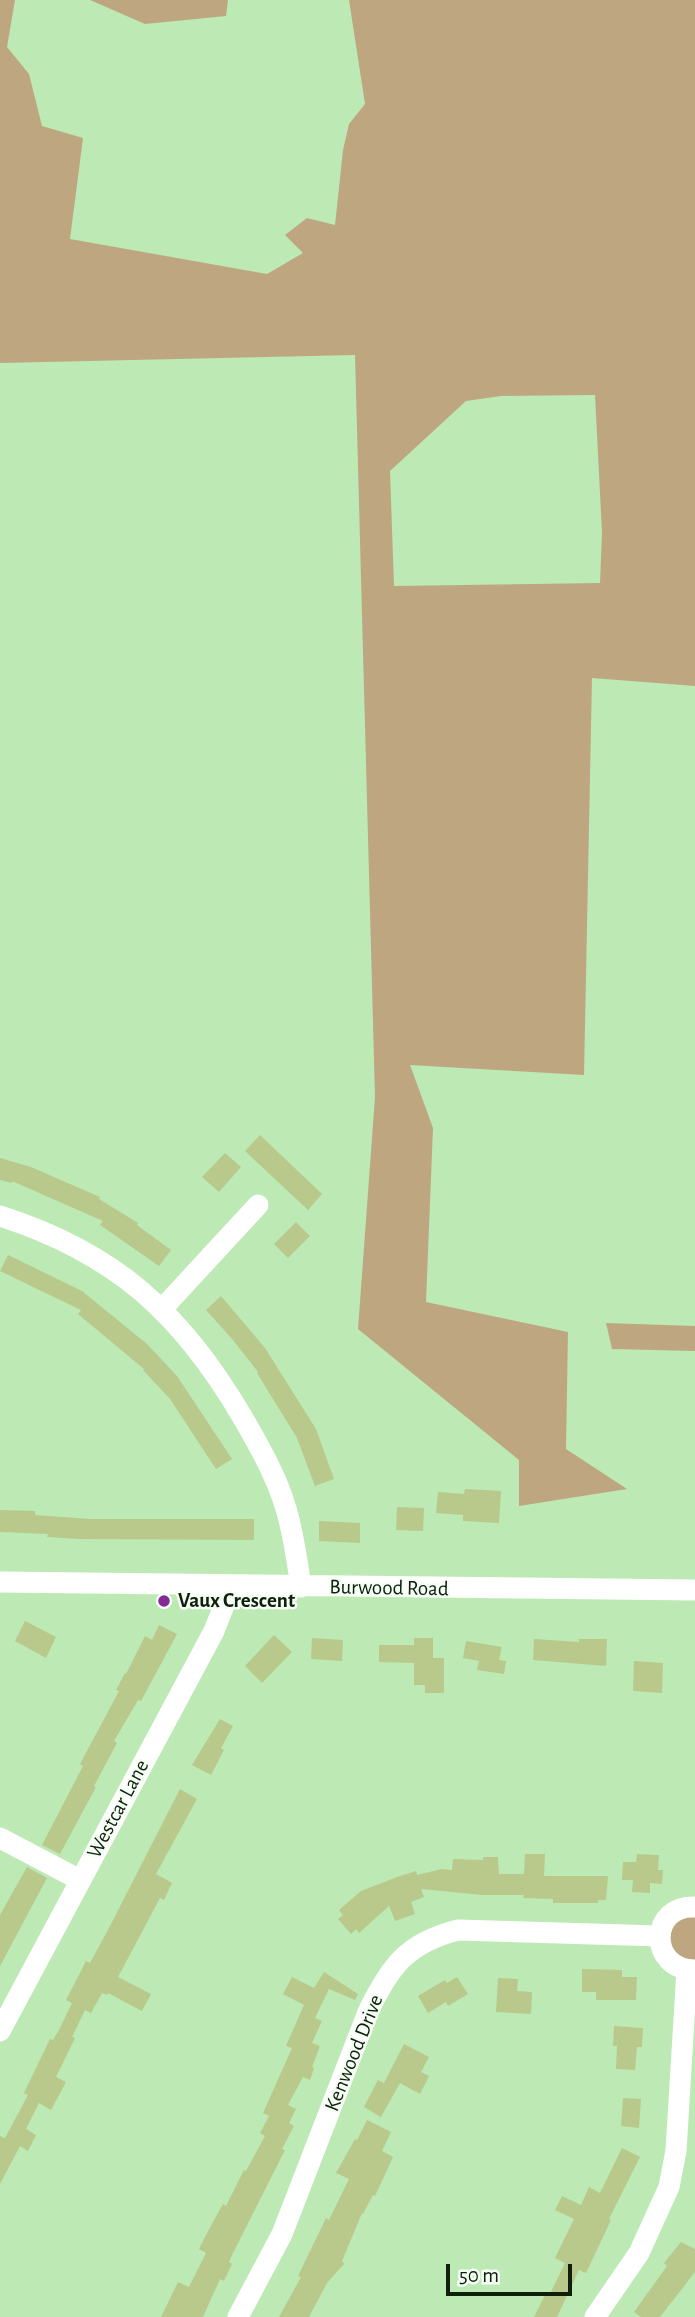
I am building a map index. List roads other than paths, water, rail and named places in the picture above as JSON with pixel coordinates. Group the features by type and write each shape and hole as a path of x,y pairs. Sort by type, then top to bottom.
{"street":[{"path":"162,1308 258,1205"},
{"path":"0,1216 67,1242 108,1267 162,1308 214,1370 268,1462 290,1523 301,1587"},
{"name":"Burwood Road","path":"0,1582 695,1590"},
{"name":"Westcar Lane","path":"0,2031 214,1631 232,1586"},
{"path":"0,1838 80,1880"},
{"path":"596,2317 639,2253 669,2187 676,2151 691,1970 669,1962 660,1947 660,1936 663,1923 670,1914 676,1910 695,1907"},
{"name":"Kenwood Drive","path":"238,2317 282,2234 368,2012 395,1965 433,1936 458,1930 660,1936"}],"place":[{"name":"Vaux Crescent","path":"164,1601"}]}
